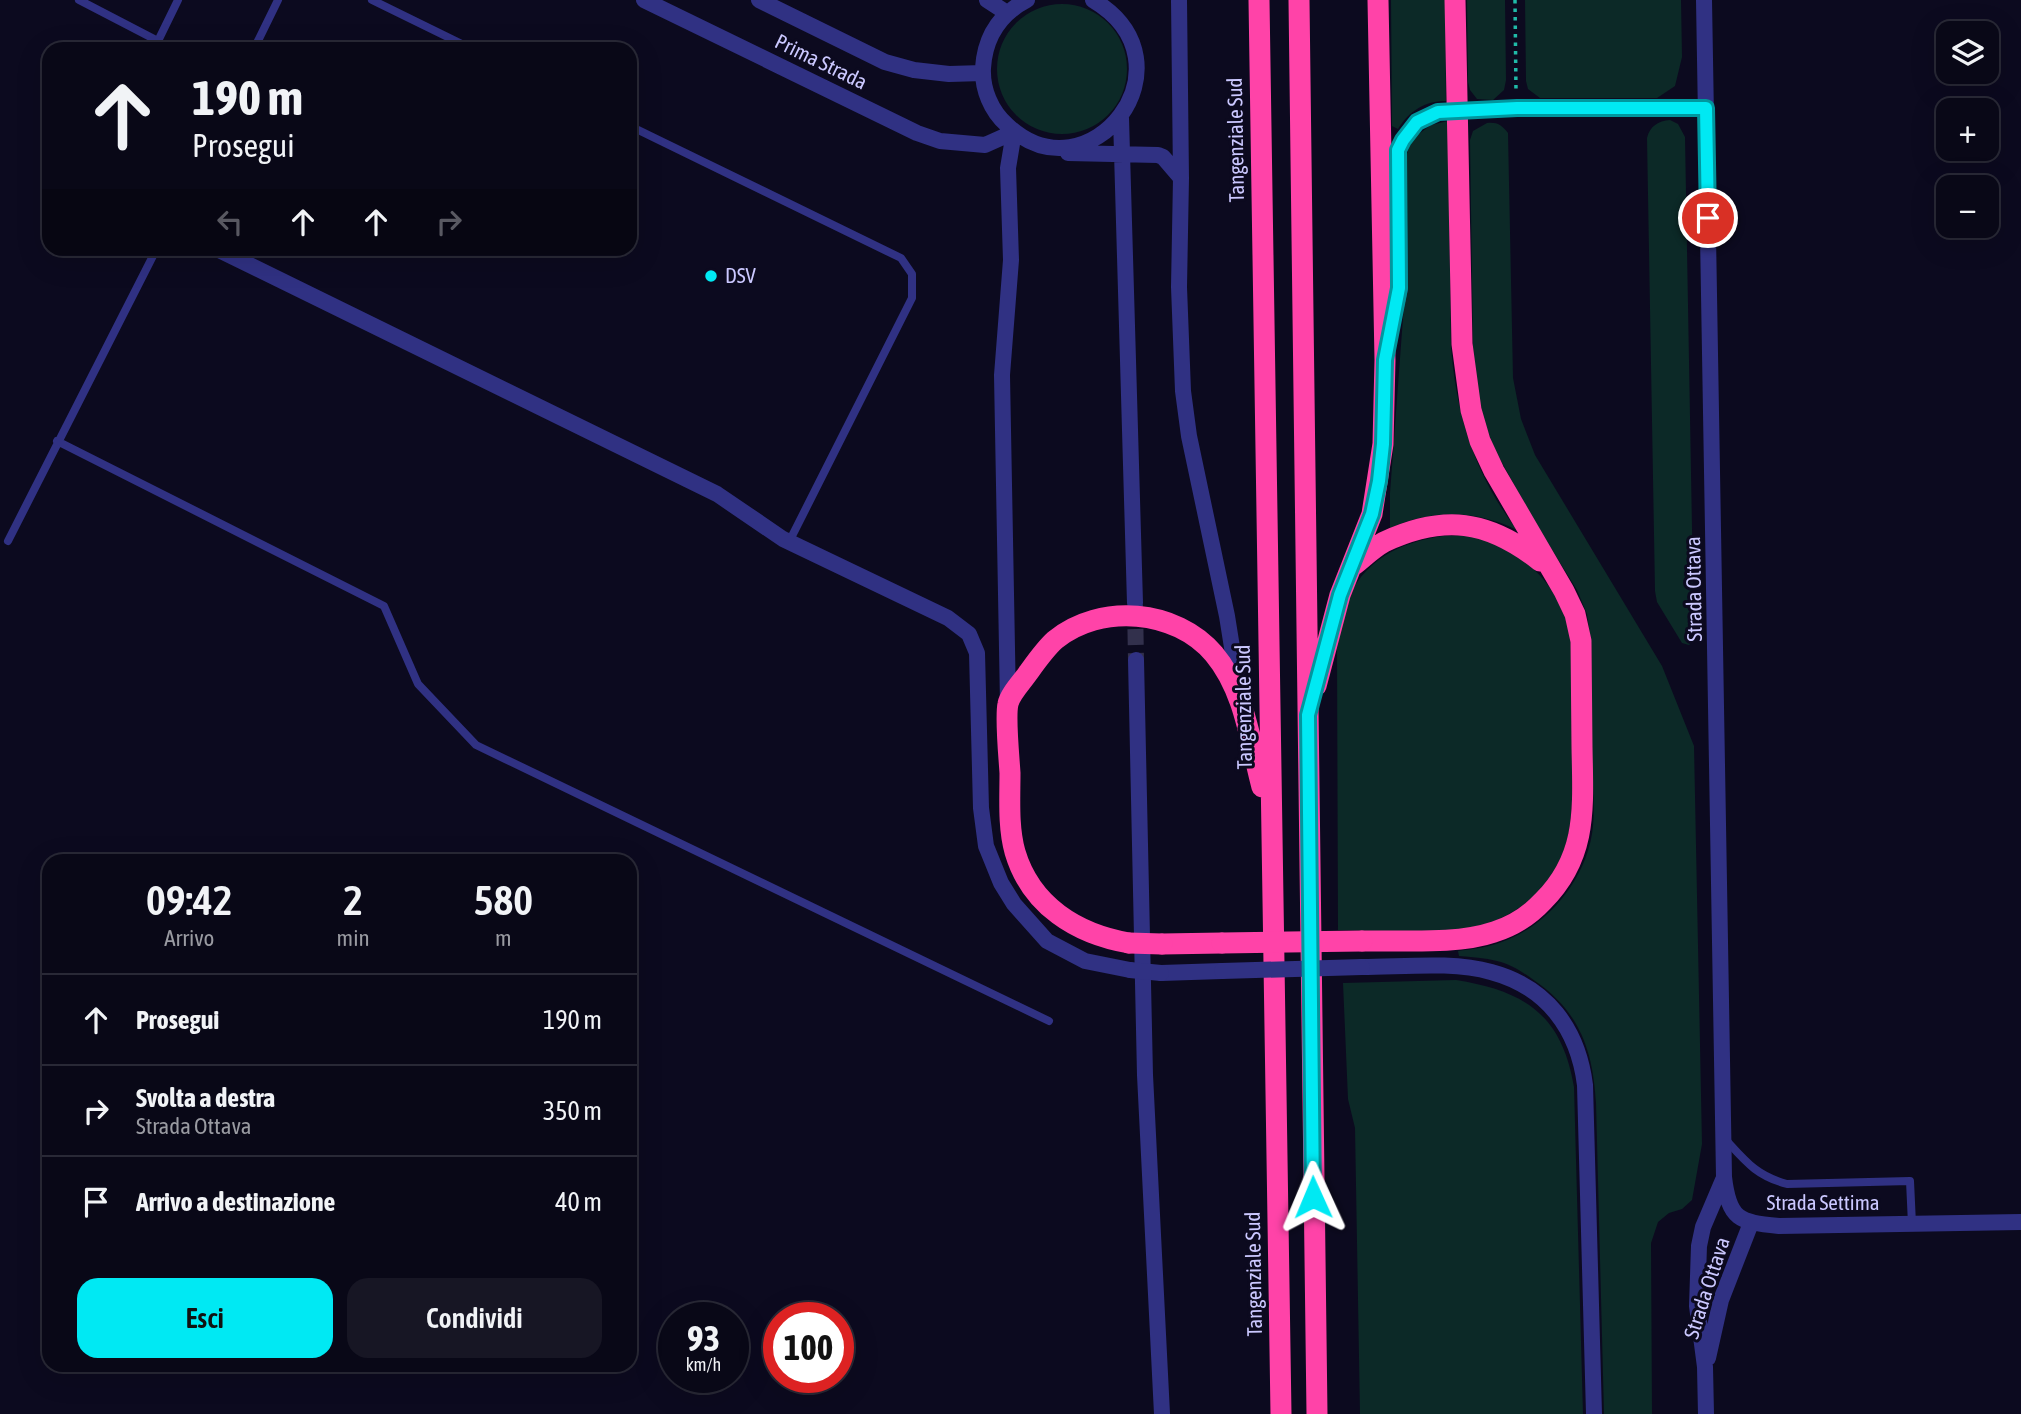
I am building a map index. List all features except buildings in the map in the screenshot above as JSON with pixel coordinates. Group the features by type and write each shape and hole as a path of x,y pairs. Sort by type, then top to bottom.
{"highway":[{"name":"Tangenziale Sud","path":"1259,0 1280,1414"},
{"path":"1299,0 1317,1414"},
{"path":"1308,715 1340,595 1372,514 1383,444 1385,360 1378,0"},
{"path":"1270,819 1240,700 1228,674 1213,652 1190,633 1167,622 1131,615 1113,615 1074,628 1054,641 1008,703 1011,830 1015,853 1025,874 1047,905 1074,925 1090,934 1129,943 1450,939 1495,932 1533,912 1560,883 1570,866 1581,822 1581,641 1575,614 1494,471 1480,441 1471,410 1462,344 1455,0"},
{"path":"1352,567 1382,543 1423,528 1456,525 1489,530 1521,546 1549,568"}],"street":[{"name":"Prima Strada","path":"644,0 940,141 985,145 1013,140 1072,153"},
{"name":"Prima Strada","path":"759,0 885,62 914,70 950,74 983,73"},
{"path":"987,0 1016,5"},
{"path":"1013,140 1060,147 1087,142 1111,128 1121,118 1132,97 1137,74 1135,50 1125,28 1110,10 1093,0"},
{"path":"1179,0 1179,288 1183,391 1189,436 1227,616 1240,700"},
{"name":"Strada Ottava","path":"1704,0 1724,1177 1727,1200 1736,1215"},
{"path":"1008,703 1002,375 1011,260 1008,168 1013,140 992,106 985,90 983,73 988,40 996,25 1016,5"},
{"path":"1385,360 1399,288 1398,150 1410,130 1427,115 1438,112 1517,108 1706,108"},
{"path":"1121,118 1135,603"},
{"path":"1032,142 1072,153 1158,155 1163,157 1181,178"},
{"path":"231,256 717,494 789,542 948,618 969,634 977,653 981,808 986,846 1001,883 1014,905 1047,941 1085,961 1130,970 1161,972 1461,967 1490,971 1513,979 1539,994 1555,1010 1575,1042 1583,1066 1594,1414"},
{"path":"1136,660 1145,1075 1162,1414"},
{"name":"Strada Ottava","path":"1706,1414 1705,1367 1697,1306 1699,1246 1703,1227 1724,1177"},
{"name":"Strada Settima","path":"1736,1215 1752,1223 1779,1226 2021,1222"},
{"name":"Strada Ottava","path":"1705,1367 1721,1300 1752,1223"}],"lane":[{"path":"79,0 158,41 176,1"},
{"path":"257,42 278,0"},
{"path":"372,0 458,42"},
{"path":"637,129 901,258 912,274 912,299 789,542"},
{"path":"8,541 153,256"},
{"path":"57,441 384,606 418,684 476,745 1049,1021"},
{"name":"Strada Settima","path":"1724,1139 1753,1170 1770,1180 1787,1184 1910,1181 1912,1224"}],"path":[{"path":"1516,0 1517,108"}],"green space":[{"path":"1391,0 1445,0 1446,101 1418,108 1398,129 1392,126"},
{"path":"1467,0 1505,0 1506,80 1504,90 1493,100 1477,99 1470,90"},
{"path":"1525,0 1681,0 1682,57 1675,86 1657,98 1540,98 1528,89 1526,81"},
{"path":"1062,4 1087,9 1108,23 1122,44 1127,69 1122,94 1108,115 1087,129 1062,134 1037,129 1016,115 1002,94 997,69 1002,44 1016,23 1037,9"},
{"path":"1670,120 1678,124 1685,137 1694,640 1689,645 1682,643 1657,602 1655,591 1647,138 1655,125"},
{"path":"1448,121 1451,346 1458,396 1463,420 1479,466 1502,509 1517,530 1502,523 1454,514 1422,517 1390,528 1390,493 1405,291 1403,165 1412,139 1431,125"},
{"path":"1487,123 1499,125 1508,133 1513,378 1521,419 1535,455 1662,666 1694,746 1702,1144 1692,1200 1682,1209 1669,1213 1658,1222 1651,1243 1652,1414 1604,1414 1596,1103 1592,1066 1581,1034 1563,1006 1526,975 1502,962 1459,956 1458,951 1491,945 1514,937 1547,914 1573,883 1583,865 1594,817 1591,642 1587,614 1577,590 1533,519 1494,448 1483,418 1477,388 1473,349 1470,140 1473,131"},
{"path":"1443,536 1480,538 1510,550 1524,560 1548,585 1565,614 1573,666 1573,785 1568,837 1560,861 1547,882 1528,902 1501,918 1444,931 1338,930 1337,648 1346,605 1361,576 1384,556 1412,543"},
{"path":"1456,980 1502,991 1536,1011 1550,1024 1568,1062 1574,1087 1583,1414 1360,1414 1355,1128 1348,1099 1343,983"}],"tunnel":[{"path":"1135,605 1136,660"}],"place":[{"name":"DSV","path":"711,276"}],"route":[{"path":"1313,1197 1308,715 1340,595 1372,514 1379,481 1383,444 1385,360 1399,288 1398,150 1417,122 1438,112 1517,108 1706,108 1708,218"}]}
